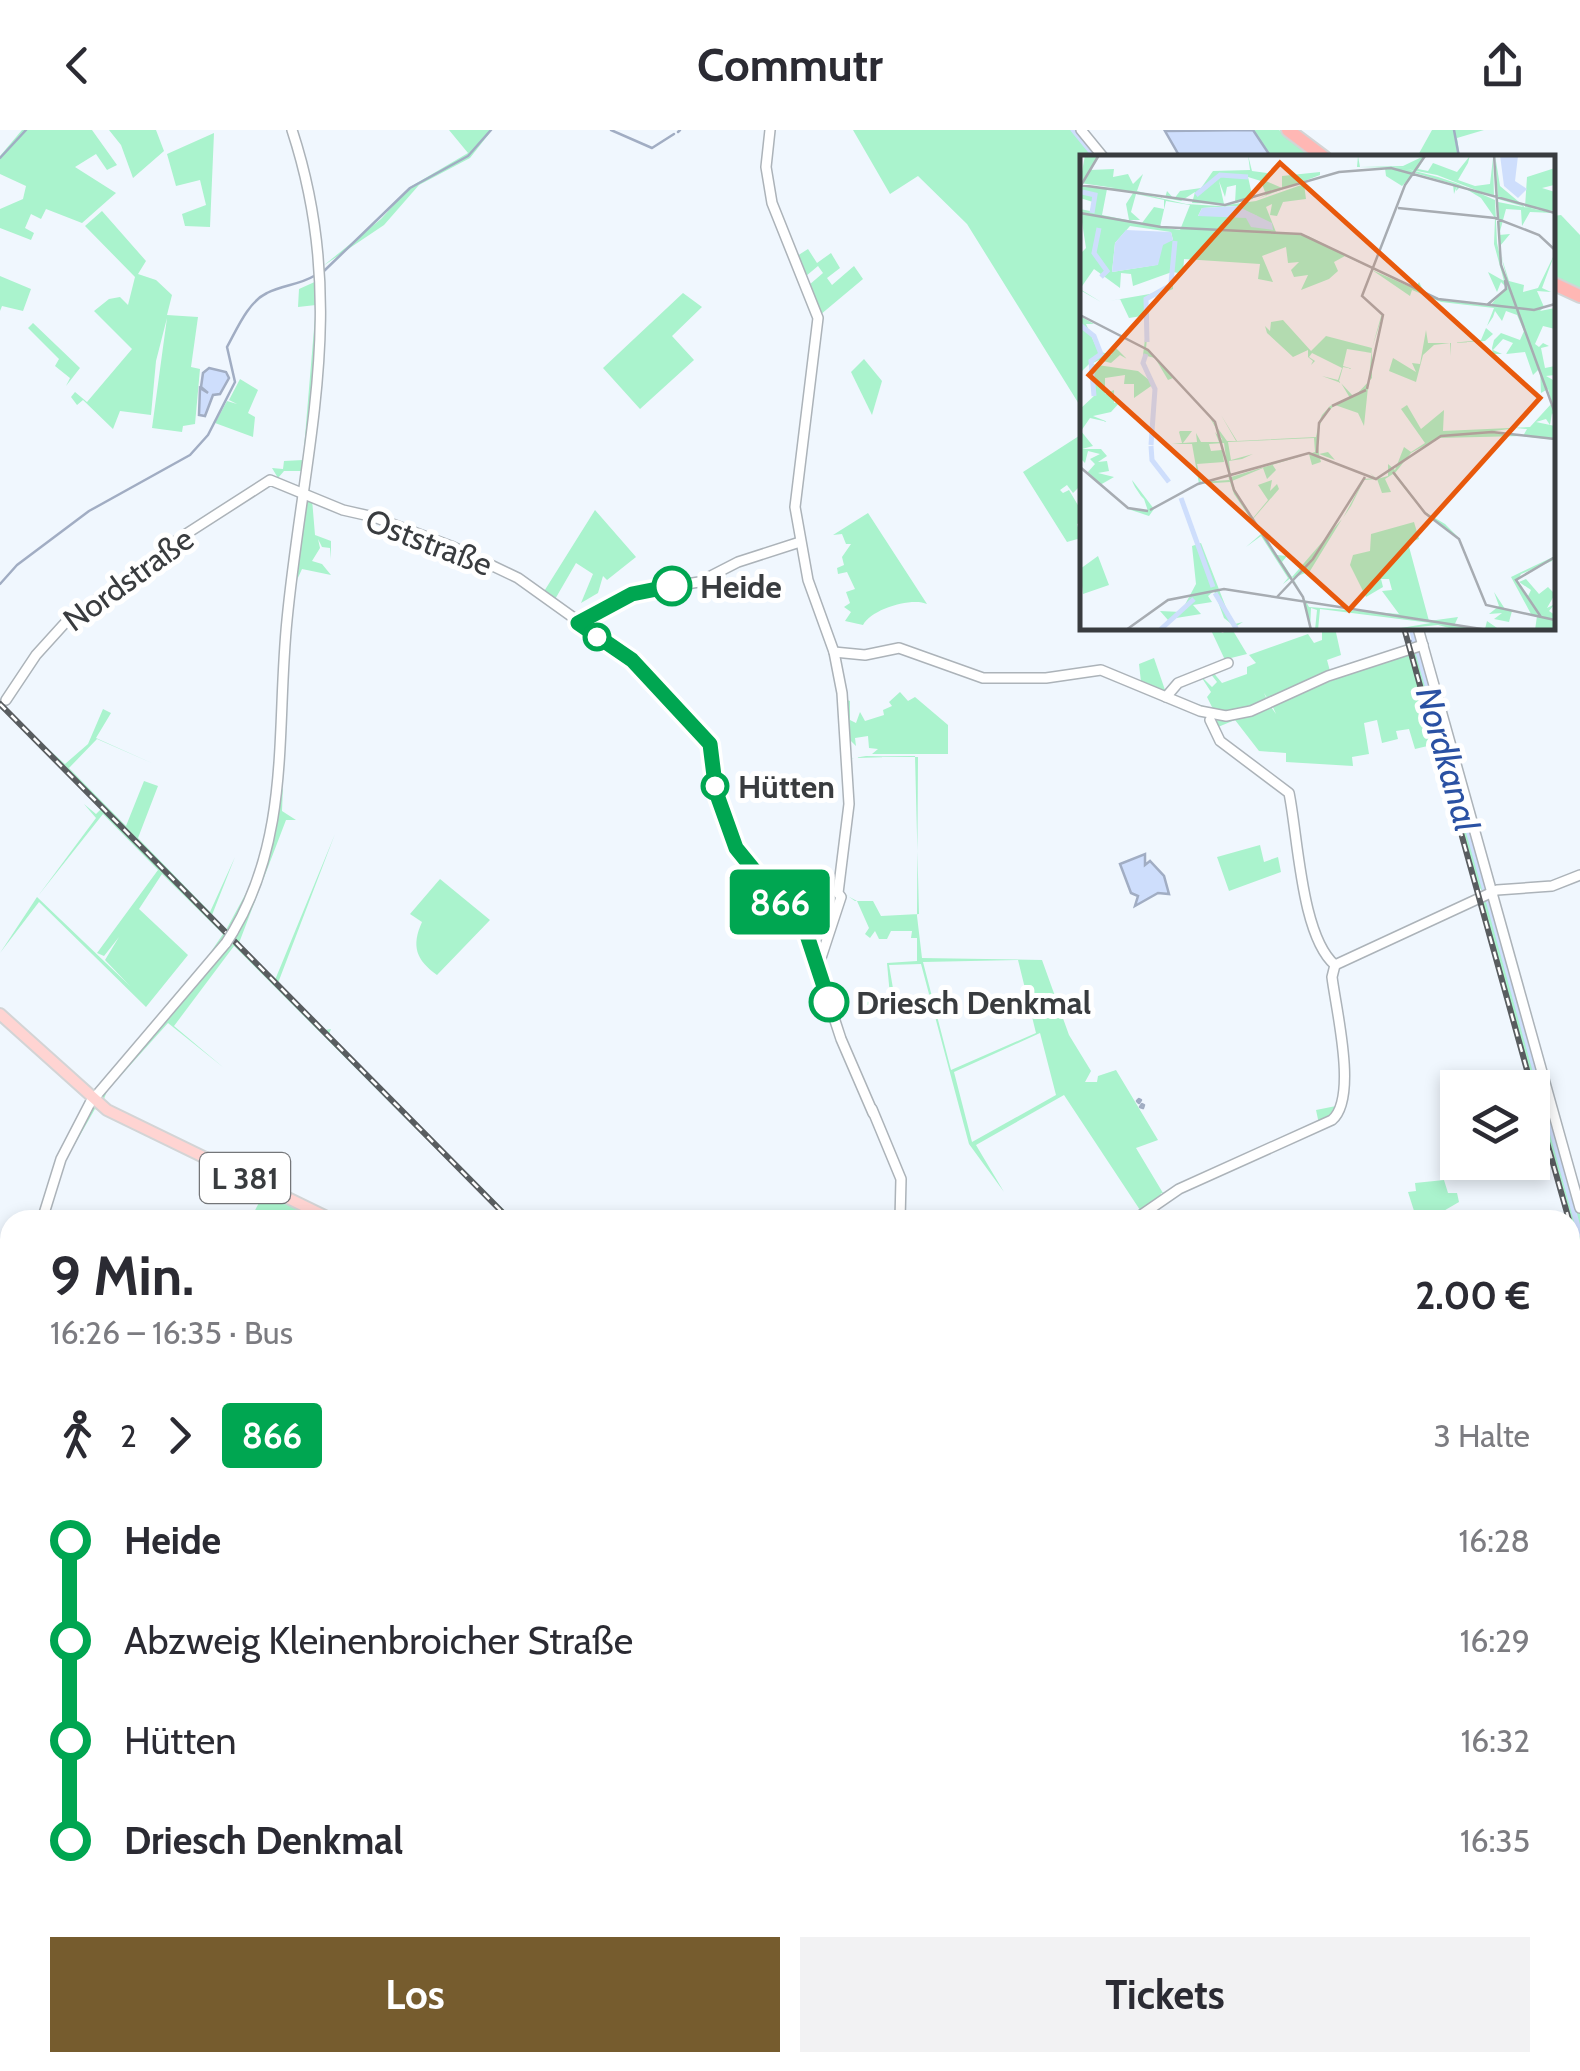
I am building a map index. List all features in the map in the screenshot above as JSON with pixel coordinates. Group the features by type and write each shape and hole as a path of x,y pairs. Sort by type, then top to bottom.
{"highway":[{"path":"1286,130 1317,155"},
{"path":"1555,286 1580,298"}],"main road":[{"name":"L 381","path":"0,1014 106,1110 312,1210"}],"street":[{"path":"45,1210 61,1159 90,1098 233,932 259,880 277,812 286,628 322,355 322,279 312,207 292,130"},
{"path":"770,130 766,167 772,204 812,297 818,322 795,503 812,594 834,652 843,697 847,765 848,831 837,897 818,964"},
{"path":"1081,130 1102,155"},
{"name":"Oststraße","path":"270,480 335,508 374,516 483,560 530,585 632,660 710,744 716,789 742,855 803,923 841,1039 900,1177 900,1210"},
{"name":"Nordstraße","path":"6,700 60,627 183,536 270,480"},
{"path":"578,623 632,594 703,581 738,562 800,542"},
{"path":"1418,630 1418,646 1427,658 1488,896 1580,1208"},
{"path":"1427,658 1437,642"},
{"path":"1213,720 1251,711 1328,676 1418,646"},
{"path":"834,652 866,656 899,648 982,678 1046,678 1092,670 1124,678 1200,711 1213,720 1254,770 1288,789 1305,898 1325,954 1334,965 1332,977 1344,1059 1343,1102 1338,1115 1180,1189 1149,1210"},
{"path":"1166,697 1178,682 1228,662"},
{"path":"1334,965 1513,886 1552,886 1580,875"},
{"path":"1566,1160 1572,1144"}],"green space":[{"path":"22,130 92,130 117,165 107,170 96,154 75,167 116,193 82,223 46,209 41,219 31,214 25,228 34,233 31,240 0,228 0,209 23,199 26,186 0,174 0,156"},
{"path":"109,130 156,130 164,151 133,178 121,145"},
{"path":"449,130 492,130 470,158 419,185 384,225 323,266 381,219 410,187 468,153"},
{"path":"853,130 1080,130 1100,155 1080,155 1080,406 967,224 918,176 890,194"},
{"path":"1253,130 1279,130 1312,155 1270,155"},
{"path":"1432,130 1484,130 1457,138 1460,155 1418,155"},
{"path":"214,133 210,227 185,226 182,214 206,205 200,180 176,186 167,154"},
{"path":"102,211 146,261 138,274 156,280 172,295 167,315 198,317 191,367 200,369 195,424 183,426 182,432 152,428 167,318 156,361 151,415 120,411 113,429 83,400 77,405 71,397 75,392 87,402 132,349 94,311 109,299 120,297 128,305 135,277 85,226"},
{"path":"1561,215 1580,235 1580,290 1555,277 1555,216"},
{"path":"808,249 817,263 831,253 840,268 827,278 832,285 854,266 863,279 820,315 809,285 823,273 818,266 806,276 797,256"},
{"path":"0,276 31,289 23,311 2,306 0,311"},
{"path":"319,280 316,389 300,487 301,471 284,471 278,478 272,468 283,469 284,461 303,460 316,305 298,307 299,289"},
{"path":"683,293 702,307 672,336 694,360 640,409 603,368"},
{"path":"33,323 80,368 66,386 70,378 55,366 59,359 28,328"},
{"path":"864,359 882,381 872,415 851,372"},
{"path":"240,379 258,390 248,413 255,417 253,437 215,423 227,401 237,404 229,400"},
{"path":"1080,435 1080,488 1073,493 1067,485 1060,490 1069,490 1080,509 1080,538 1067,542 1023,472"},
{"path":"306,498 312,499 315,535 331,541 331,559 330,548 322,547 318,539 320,548 312,561 322,564 331,575 302,569 297,580"},
{"path":"595,510 636,557 607,580 603,576 598,593 581,603 593,574 576,563 554,601 543,593"},
{"path":"868,513 927,604 892,606 874,614 863,625 845,621 851,612 844,607 850,603 846,592 855,589 847,572 838,574 837,568 844,565 842,557 851,544 846,544 842,534 833,535"},
{"path":"1211,630 1233,630 1247,654 1227,659 1164,692 1141,682 1139,664 1154,658 1165,690 1225,660"},
{"path":"1335,630 1341,655 1327,660 1330,671 1269,701 1264,693 1268,702 1243,710 1220,711 1197,706 1173,696 1213,709 1207,697 1211,692 1200,675 1212,687 1217,682 1212,671 1222,683 1247,674 1247,667 1256,663 1249,655 1308,634 1314,643 1322,640 1322,632"},
{"path":"1412,651 1423,651 1489,886 1483,892 1476,883"},
{"path":"1410,652 1436,744 1415,749 1409,729 1396,731 1398,739 1382,743 1377,720 1364,723 1369,754 1352,757 1353,766 1286,762 1286,753 1259,751 1235,720 1218,727 1214,721 1269,704 1276,714 1271,703"},
{"path":"900,692 908,701 915,697 948,725 948,754 872,754 878,749 869,748 868,736 855,738 856,746 850,740 850,751 845,699 850,701 850,720 856,723 860,712 865,721 884,715 883,710 892,706 889,702"},
{"path":"103,709 111,713 96,738 154,764 97,739 69,768 126,826 144,781 158,786 138,838 210,912 235,857 212,915 226,930 253,880 265,869 283,786 282,811 296,820 286,820 239,943 275,980 335,834 278,983 325,1030 331,1029 329,1034 504,1210 501,1210 25,728 65,764 88,744"},
{"path":"915,757 918,757 917,851"},
{"path":"848,759 852,819 842,892 848,896 840,892 849,820"},
{"path":"84,804 96,814 101,809 227,937 198,971 223,934 162,874 139,909 188,955 146,1007 39,902 0,953 37,897 130,986 105,960 119,937 104,956 97,953 158,870 103,814 38,896 96,818"},
{"path":"1260,845 1264,862 1278,857 1281,872 1229,891 1217,857"},
{"path":"440,879 490,920 437,975 420,958 416,945 422,922 410,914"},
{"path":"1486,899 1490,900 1539,1070 1529,1070 1482,902"},
{"path":"857,901 873,901 881,916 917,914 922,958 1042,960 1069,1035 1091,1071 1085,1082 1097,1082 1098,1076 1116,1070 1158,1140 1136,1148 1163,1193 1318,1124 1168,1195 1161,1193 1160,1199 1140,1210 1064,1095 976,1145 1004,1192 969,1144 921,964 889,965 896,1006 865,1008 864,1003 890,996 887,963 917,961 917,938 911,938 912,931 891,931 887,939 879,939 875,931 870,938 865,934 869,928","holes":["1018,960 1036,1033 951,1070 923,962","1040,1033 1056,1095 972,1142 954,1072"]},
{"path":"231,940 497,1210 234,946 174,1026 224,1068 168,1023 107,1091 104,1099 109,1106 100,1096"},
{"path":"1341,1105 1319,1124 1316,1110"},
{"path":"93,1106 97,1106 308,1210 255,1210 265,1191 95,1109 60,1170"},
{"path":"1550,1109 1579,1210 1569,1210 1550,1143"},
{"path":"1444,1180 1448,1193 1457,1193 1459,1202 1445,1210 1414,1210 1408,1192 1416,1191 1415,1183"}],"water":[{"path":"1253,130 1270,155 1179,155 1165,131"},
{"path":"209,368 226,372 229,378 220,394 213,395 205,416 199,415 200,388 208,393 201,387 203,373"},
{"path":"1145,854 1145,865 1150,861 1164,876 1169,894 1158,893 1135,906 1138,896 1131,893 1120,864"}],"waterway":[{"path":"0,158 26,130"},
{"path":"324,271 410,188 468,156 491,130"},
{"path":"611,130 652,148 674,134"},
{"name":"Nordkanal","path":"1073,130 1094,155"},
{"path":"1454,130 1459,155"},
{"path":"0,584 17,565 89,511 190,455 208,435 235,382 227,347 249,309 267,293 314,276"},
{"name":"Nordkanal","path":"1412,630 1485,891"},
{"name":"Nordkanal","path":"1488,900 1573,1210"},
{"path":"1139,1099 1141,1100 1139,1103 1137,1101 1139,1099"},
{"path":"1142,1104 1144,1105 1143,1108 1140,1107 1142,1104"}],"tunnel":[{"path":"0,709 6,700"}],"railway":[{"path":"1405,630 1527,1070"},
{"path":"0,704 500,1210"},
{"path":"1550,1153 1566,1210"}],"bus line":[{"name":"866","path":"672,586 632,594 578,623 632,660 710,744 716,792 736,848 779,901 803,923 829,1002"}],"place":[{"name":"Heide","path":"672,586"},
{"name":"Hütten","path":"715,786"},
{"name":"Driesch Denkmal","path":"829,1002"}]}
